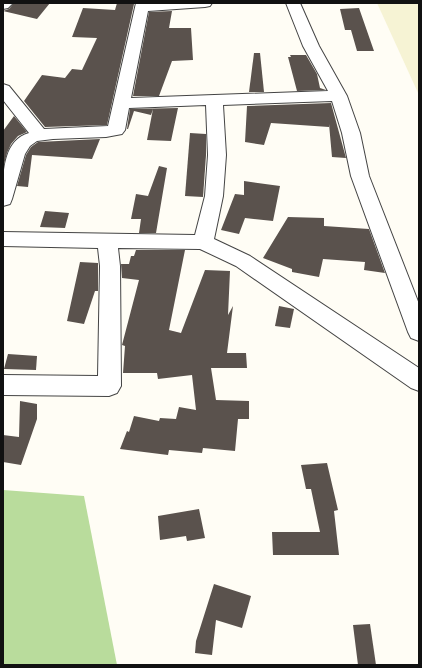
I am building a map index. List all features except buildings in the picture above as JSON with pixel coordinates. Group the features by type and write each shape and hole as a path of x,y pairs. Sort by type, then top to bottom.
{"street":[{"path":"3,199 15,157 24,141 39,134 105,133 116,130 143,5 205,3"},
{"path":"293,3 311,46 339,96 351,133 360,176 419,332"},
{"path":"3,89 39,134"},
{"path":"122,103 339,96"},
{"path":"203,242 214,196 217,155 214,99"},
{"path":"3,239 203,242 243,261 419,381"},
{"path":"3,385 109,386 110,281 107,241"}],"shaded area":[{"path":"377,3 419,3 419,95"}],"green space":[{"path":"3,490 84,496 117,665 3,665"}]}
